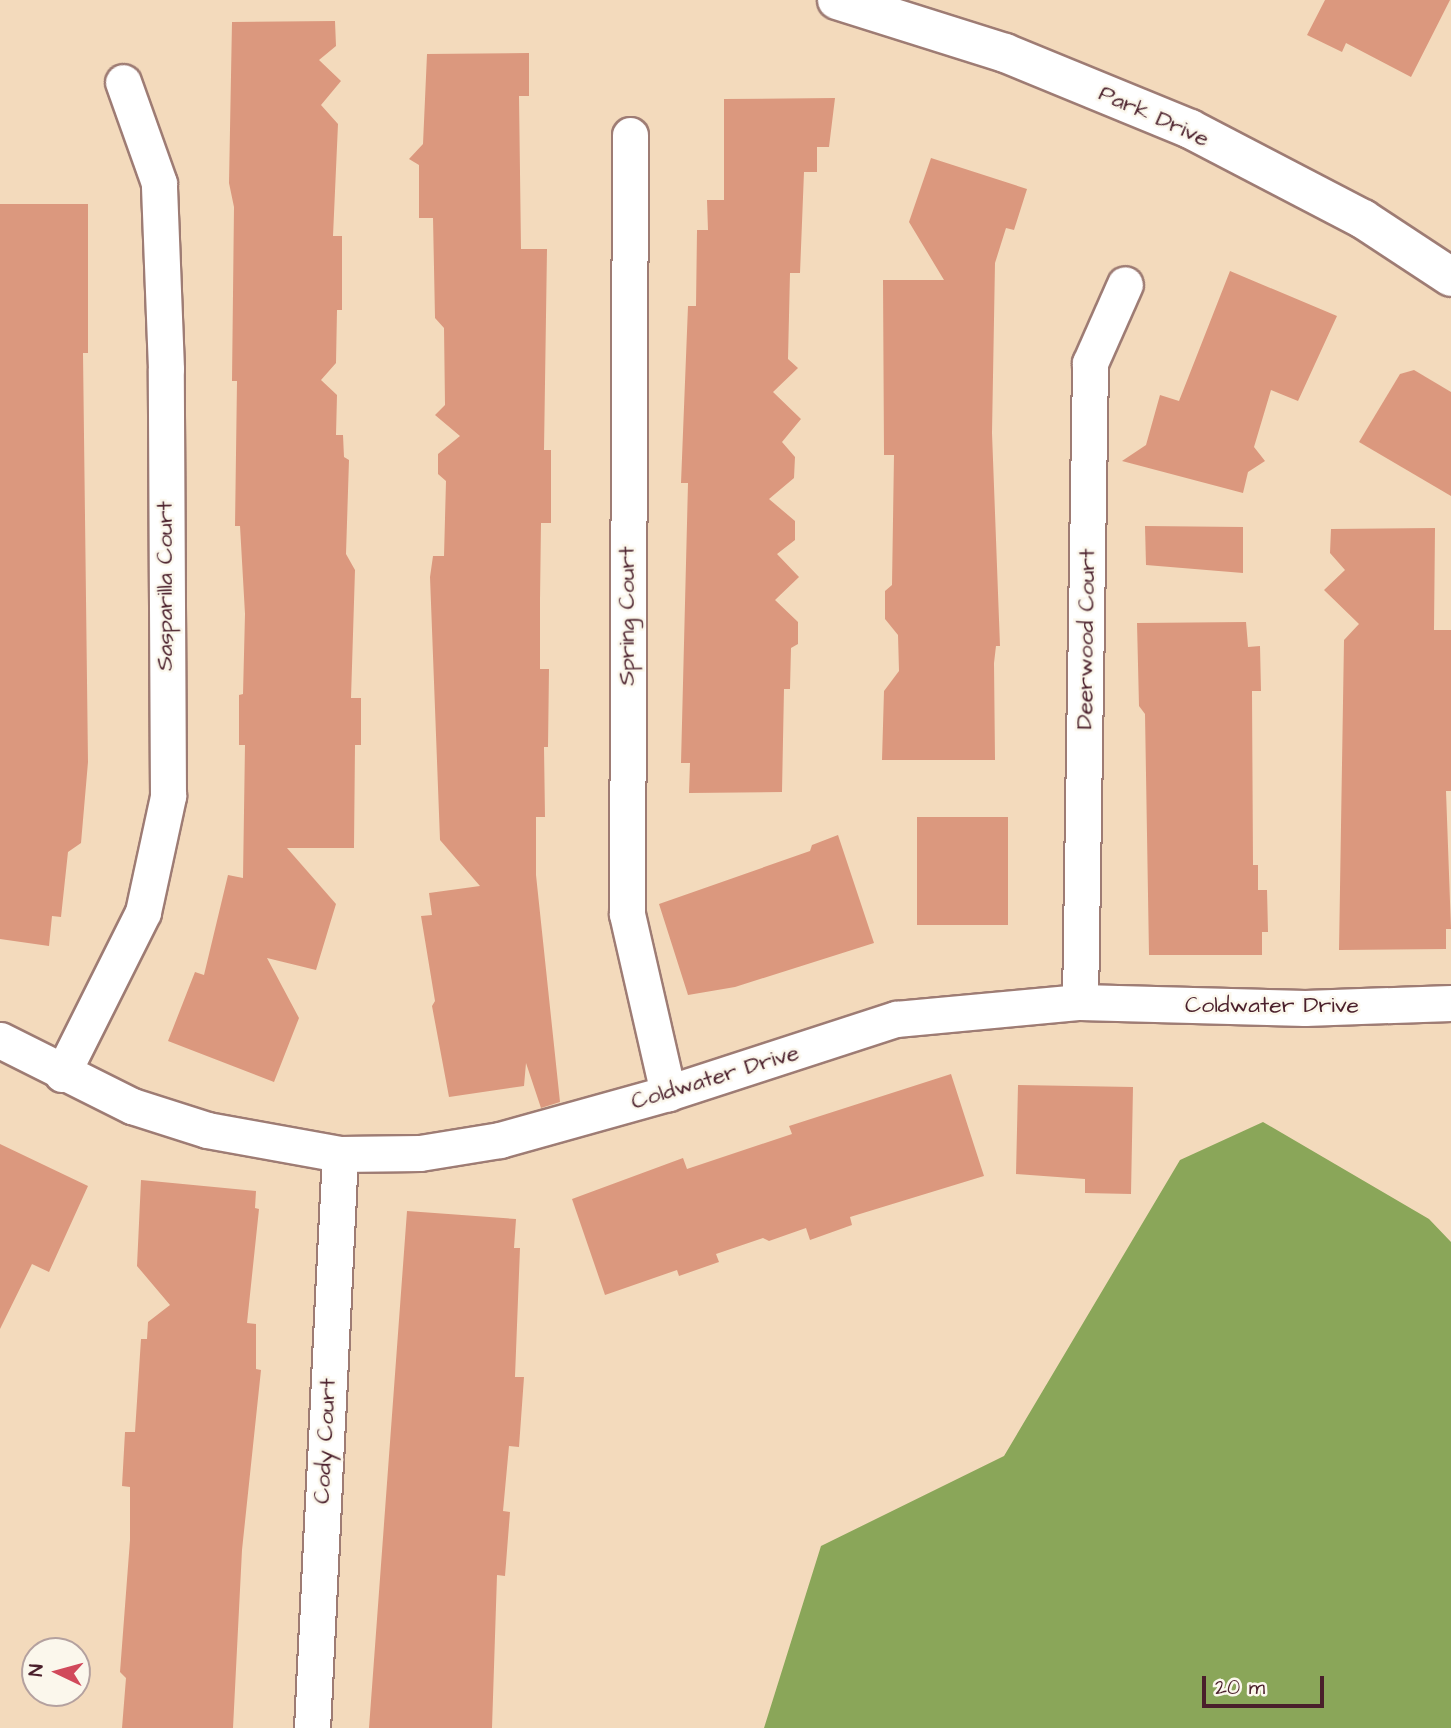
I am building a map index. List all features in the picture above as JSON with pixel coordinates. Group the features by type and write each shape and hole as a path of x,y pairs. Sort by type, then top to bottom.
{"street":[{"name":"Park Drive","path":"837,0 1005,52 1190,129 1363,219 1451,277"},
{"name":"Sasparilla Court","path":"62,1074 143,912 168,796 166,369 159,183 123,82"},
{"name":"Spring Court","path":"629,135 627,914 668,1093"},
{"name":"Deerwood Court","path":"1080,1002 1090,363 1125,284"},
{"name":"Coldwater Drive","path":"0,1040 62,1074 132,1106 207,1130 340,1154 420,1153 500,1140 668,1093 896,1019 1080,1002 1305,1008 1451,1003"},
{"name":"Cody Court","path":"312,1728 340,1154"}],"green space":[{"path":"1263,1122 1429,1219 1451,1242 1451,1728 764,1728 821,1546 1004,1456 1180,1160"}],"building":[{"path":"1325,0 1450,0 1411,77 1346,43 1342,52 1307,35"},
{"path":"335,21 336,46 319,60 341,81 321,105 338,124 333,236 342,236 342,310 337,310 336,363 321,380 337,395 336,435 343,435 344,457 349,460 346,554 355,570 351,698 361,698 361,745 355,745 354,848 287,848 336,904 316,970 267,958 299,1018 274,1082 168,1041 195,972 204,975 228,875 243,878 245,745 239,745 239,695 243,694 245,614 240,526 235,526 237,381 232,381 234,207 229,183 232,22"},
{"path":"529,53 529,96 519,96 521,249 547,249 544,450 551,450 551,523 541,523 540,600 540,669 549,669 548,747 544,747 545,817 536,817 536,875 560,1102 541,1108 526,1063 524,1086 449,1097 432,1006 435,1001 421,916 432,915 429,893 480,886 440,840 430,577 433,556 444,556 446,481 438,474 438,454 460,436 435,415 445,405 444,328 435,318 433,218 419,218 419,165 409,159 423,144 427,54"},
{"path":"835,98 829,147 817,147 817,172 804,172 800,273 790,273 788,359 798,368 773,392 801,419 782,442 795,457 794,478 769,499 795,521 795,540 777,554 799,577 775,600 798,622 798,644 791,648 790,689 784,689 782,792 689,793 690,763 681,763 688,483 681,483 688,306 696,306 697,230 708,230 707,200 724,200 724,99"},
{"path":"931,158 1027,189 1014,230 1006,228 995,263 992,433 1000,646 996,646 994,663 995,760 882,760 884,691 899,671 898,635 885,619 885,591 892,585 894,455 884,455 883,280 944,280 909,222"},
{"path":"0,204 88,204 88,353 83,353 88,762 81,843 68,852 61,917 52,916 49,946 0,939"},
{"path":"1230,271 1337,316 1298,401 1271,390 1254,447 1265,461 1248,472 1243,493 1122,461 1146,445 1160,395 1179,401"},
{"path":"1414,370 1451,392 1451,496 1359,442 1400,374"},
{"path":"1145,526 1243,527 1243,573 1146,565"},
{"path":"1435,528 1434,630 1451,630 1451,791 1446,791 1451,929 1446,929 1446,949 1339,950 1344,640 1359,624 1324,590 1345,570 1330,553 1331,529"},
{"path":"1246,622 1248,647 1260,646 1261,691 1252,691 1253,865 1258,865 1258,890 1267,890 1268,932 1262,932 1262,955 1149,955 1145,714 1139,706 1137,623"},
{"path":"917,817 1008,817 1008,925 917,925"},
{"path":"838,835 874,943 735,987 688,995 659,904 810,851 812,845"},
{"path":"951,1074 984,1176 850,1217 852,1225 810,1240 806,1228 769,1241 763,1238 716,1254 719,1262 679,1276 677,1270 605,1295 572,1199 683,1158 687,1169 792,1134 789,1126"},
{"path":"1018,1085 1133,1087 1131,1194 1085,1193 1085,1179 1016,1174"},
{"path":"0,1144 88,1186 49,1272 32,1264 0,1329"},
{"path":"141,1180 256,1191 255,1208 259,1209 247,1323 256,1324 256,1369 261,1370 242,1550 233,1728 122,1728 126,1678 120,1672 130,1540 130,1487 122,1486 125,1432 135,1432 141,1339 147,1339 148,1322 170,1305 137,1266"},
{"path":"407,1211 516,1219 514,1248 520,1248 515,1377 524,1377 519,1447 509,1446 503,1511 510,1512 505,1576 497,1575 492,1728 369,1728"}]}
